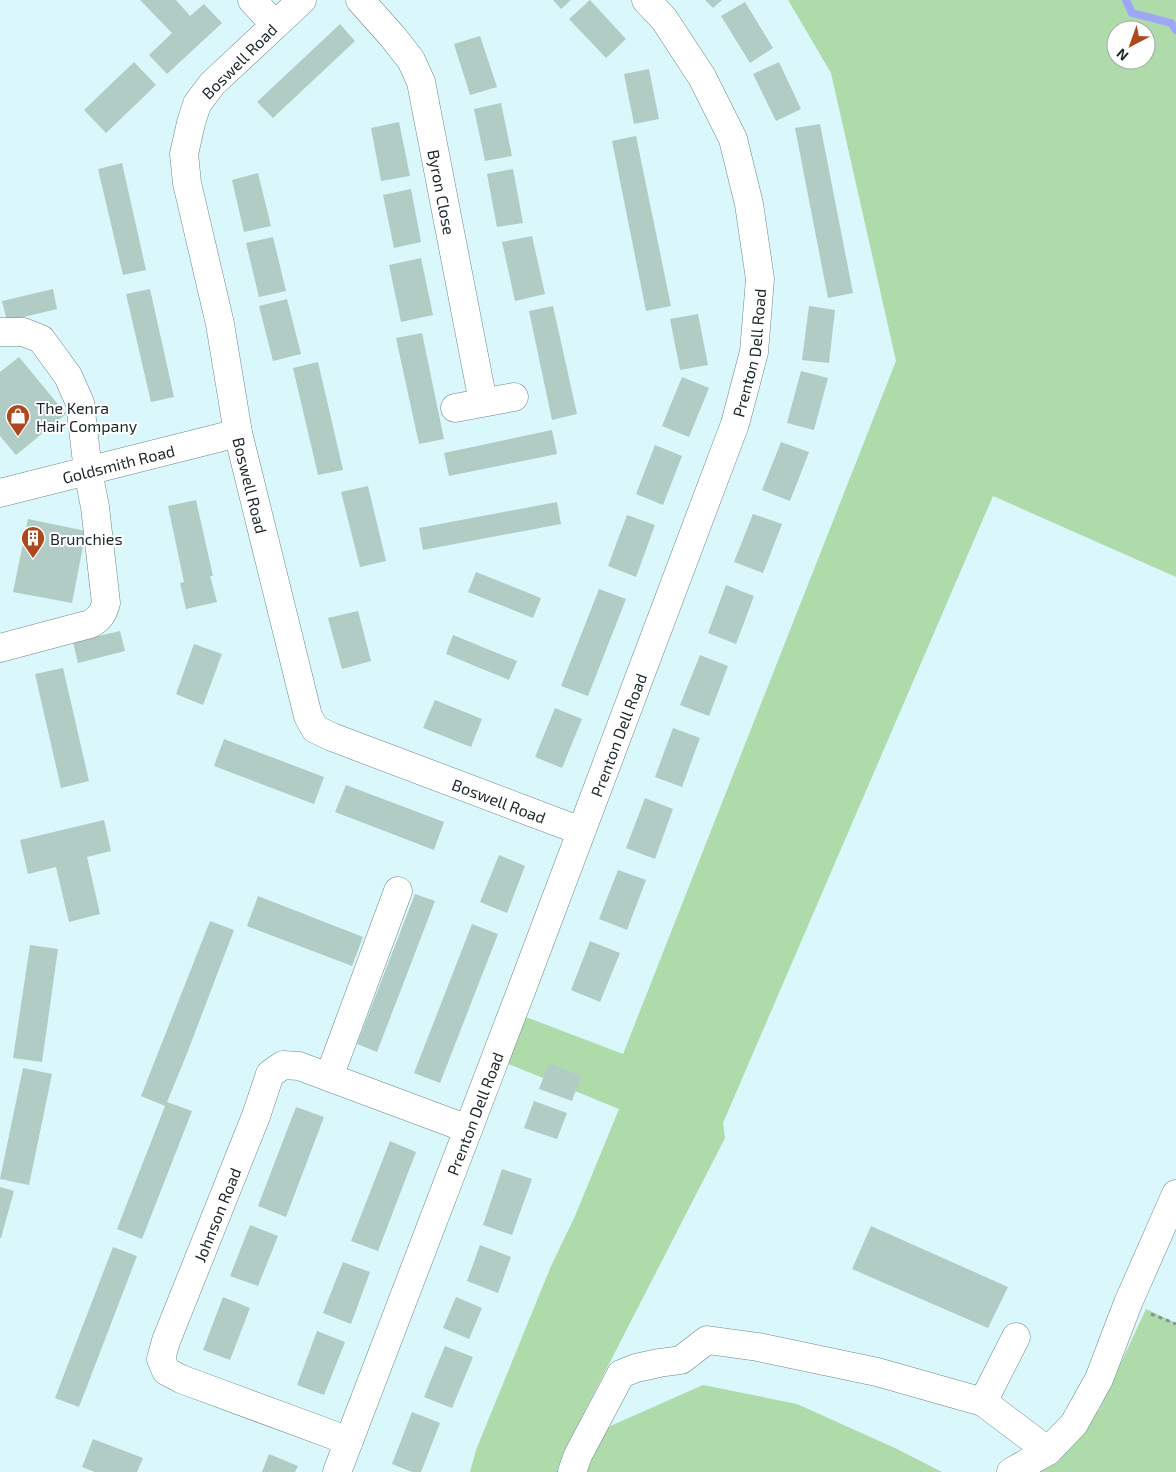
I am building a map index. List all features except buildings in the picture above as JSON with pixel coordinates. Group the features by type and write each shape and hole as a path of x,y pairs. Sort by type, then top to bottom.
{"street":[{"path":"252,0 275,25"},
{"name":"Boswell Road","path":"302,0 212,84 197,104 184,154 187,183 220,324 238,433 308,716 315,729 332,737 581,831"},
{"name":"Byron Close","path":"360,0 411,60 421,82 483,402"},
{"name":"Prenton Dell Road","path":"337,1472 735,424 754,352 760,279 749,204 733,138 702,77 664,19 646,0"},
{"path":"0,332 23,332 41,339 68,376 80,403 106,602 103,613 90,624 0,648"},
{"path":"455,408 514,397"},
{"name":"Goldsmith Road","path":"0,493 238,433"},
{"path":"329,1077 398,891"},
{"name":"Johnson Road","path":"349,1441 181,1380 166,1371 161,1359 166,1341 256,1116 270,1074 283,1065 299,1066 468,1129"},
{"path":"1011,1472 1048,1451 1074,1424 1099,1380 1128,1303 1176,1194"},
{"path":"983,1402 1016,1337"},
{"path":"572,1472 578,1455 621,1374 659,1363 681,1360 707,1340 758,1347 877,1372 983,1402 1048,1451"}],"green space":[{"path":"788,0 1176,0 1176,577 993,496 723,1123 725,1138 571,1438 562,1472 470,1472 476,1450 551,1266 575,1216 619,1109 499,1060 518,1014 623,1054 896,361 831,73"},
{"path":"1146,1309 1176,1323 1176,1472 1021,1472 1099,1410"},
{"path":"703,1385 797,1404 897,1449 942,1472 587,1472 599,1431"}],"waterway":[{"path":"1126,0 1132,13 1171,23 1176,30"}],"place":[{"name":"The Kenra Hair Company","path":"18,437"},
{"name":"Brunchies","path":"33,559"}]}
